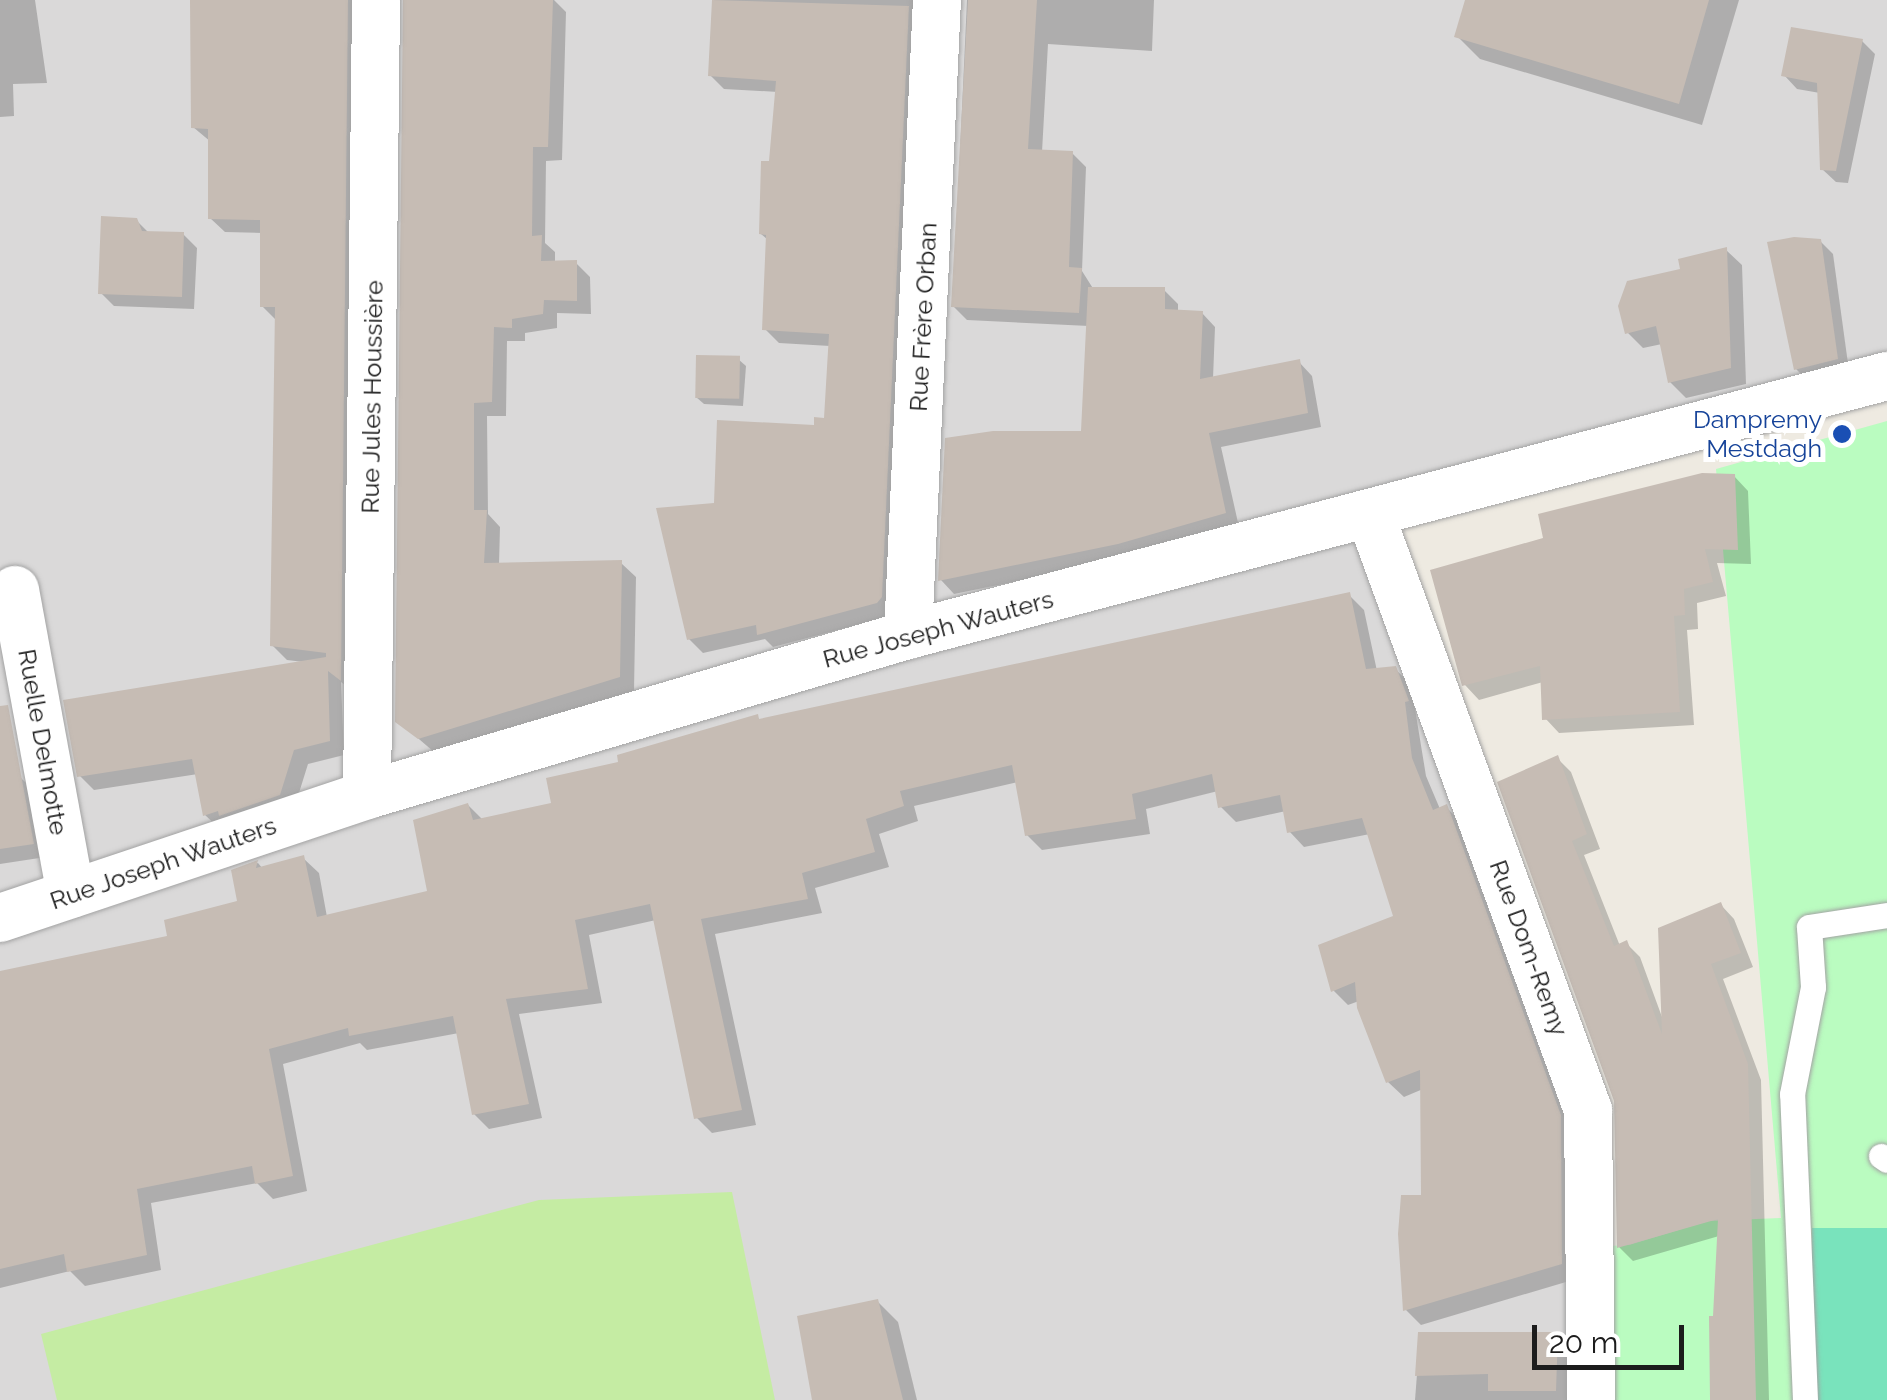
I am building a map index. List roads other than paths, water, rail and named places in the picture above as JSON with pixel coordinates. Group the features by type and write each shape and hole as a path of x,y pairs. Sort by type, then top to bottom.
{"street":[{"name":"Rue Jules Houssière","path":"367,794 376,0"},
{"name":"Rue Frère Orban","path":"908,635 937,0"},
{"name":"Rue Joseph Wauters","path":"0,918 367,794 908,635 1887,376"},
{"name":"Rue Dom-Remy","path":"1370,514 1588,1110 1591,1400"},
{"name":"Ruelle Delmotte","path":"15,590 71,894"}],"lane":[{"path":"1805,1400 1792,1094 1813,987 1809,927 1887,914"}],"place":[{"name":"Dampremy Mestdagh","path":"1842,434"}]}
